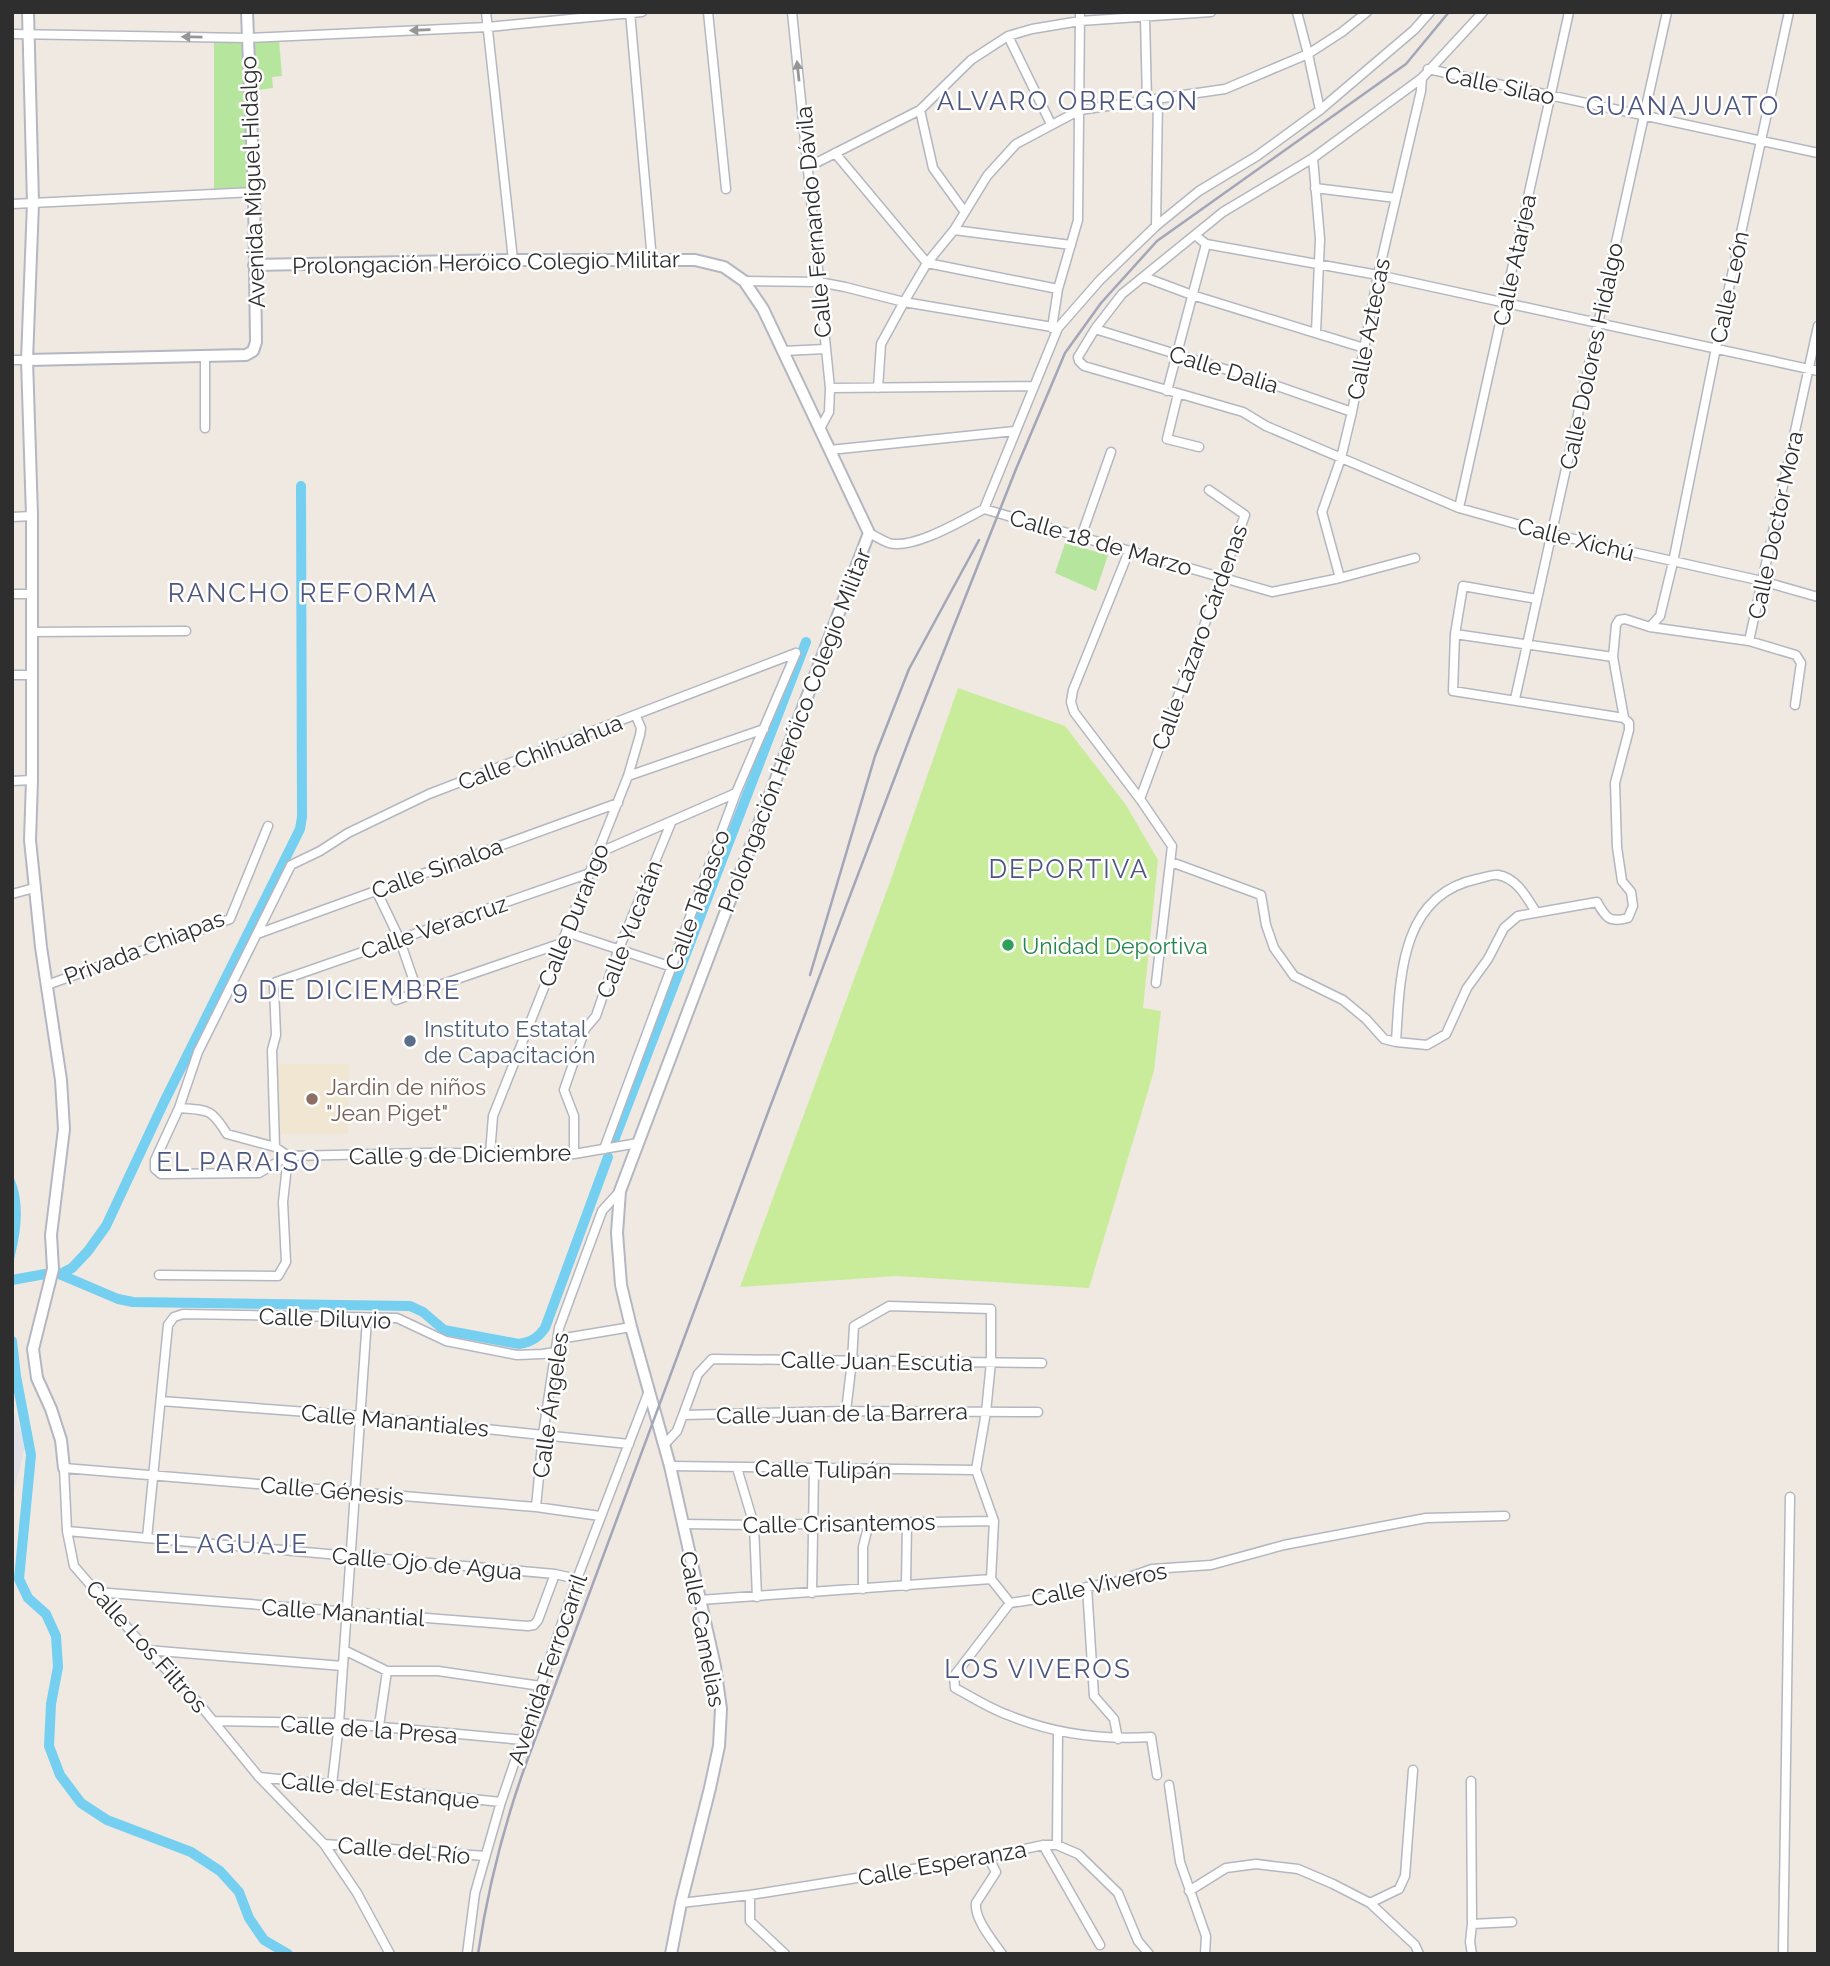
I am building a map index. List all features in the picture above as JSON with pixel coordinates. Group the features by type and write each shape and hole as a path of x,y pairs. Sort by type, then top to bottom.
{"street":[{"name":"Calle Los Filtros","path":"28,12 33,204 27,360 32,516 30,840 34,888 61,1080 64,1129 51,1235 53,1269 33,1349 37,1378 61,1440 68,1531 74,1566 147,1650 196,1700 259,1777 324,1843 357,1893 390,1954"},
{"name":"Avenida Miguel Hidalgo","path":"205,356 246,355 253,351 256,342 247,12"},
{"path":"486,12 513,260"},
{"path":"12,34 247,38 488,27 642,12"},
{"path":"708,12 726,189"},
{"name":"Calle Fernando Dávila","path":"792,12 830,388 829,412 820,429"},
{"path":"808,167 920,110 971,60 1008,36 1080,17 1145,18 1211,12"},
{"path":"1297,12 1320,110"},
{"path":"878,388 881,344 904,302 927,263 954,230 987,176 1016,144 1080,110 1225,89 1308,54 1367,12"},
{"path":"1055,328 1156,226 1199,191 1256,156 1320,110 1414,30 1430,12"},
{"path":"1095,329 1122,294 1223,212 1313,158 1422,78 1483,12"},
{"name":"Calle Atarjea","path":"1459,508 1569,12"},
{"name":"Calle Dolores Hidalgo","path":"1515,699 1667,12"},
{"name":"Calle León","path":"1650,627 1660,616 1673,562 1789,12"},
{"path":"630,13 652,260"},
{"path":"984,509 1055,328 1058,289 1078,220 1080,17"},
{"path":"1145,18 1147,101"},
{"path":"1008,36 1051,124"},
{"name":"Calle Silao","path":"1428,69 1818,153"},
{"name":"Calle Aztecas","path":"1340,578 1322,512 1341,458 1352,412 1378,275 1422,78"},
{"path":"1156,226 1158,99"},
{"path":"920,110 933,168 964,211"},
{"path":"835,153 927,263 1058,289"},
{"path":"1313,158 1320,239 1316,333"},
{"path":"1315,188 1396,198"},
{"path":"12,204 254,192"},
{"path":"954,230 1071,245"},
{"path":"1195,235 1206,243 1378,275 1813,370"},
{"path":"1167,391 1206,243"},
{"name":"Prolongación Heróico Colegio Militar","path":"254,265 695,260 724,267 744,281 763,309 869,533 620,1191 617,1233 621,1285 659,1429"},
{"path":"1144,276 1192,295 1364,348"},
{"path":"744,281 819,282 904,302 1055,328"},
{"name":"Calle Doctor Mora","path":"1749,641 1813,370 1818,326"},
{"name":"Calle Dalia","path":"1095,329 1260,380 1352,412"},
{"name":"Calle Xichú","path":"1095,329 1078,357 1084,366 1243,412 1266,426 1459,508 1552,534 1818,597"},
{"path":"783,351 825,349"},
{"path":"12,360 205,356 205,428"},
{"path":"830,388 1033,386"},
{"path":"1178,394 1167,439 1199,447"},
{"path":"830,450 1015,431"},
{"path":"1081,537 1111,452"},
{"name":"Calle Lázaro Cárdenas","path":"1140,799 1245,515 1209,490"},
{"name":"Calle 18 de Marzo","path":"869,533 891,544 915,541 940,533 984,509 1272,592 1340,578 1415,558"},
{"path":"12,517 32,516"},
{"path":"1129,551 1073,690 1071,702 1074,712 1172,846 1156,984"},
{"path":"1537,599 1463,586 1455,634 1453,691 1624,718"},
{"path":"12,594 32,594"},
{"path":"1171,862 1261,895 1266,925 1274,948 1294,976 1343,1000 1384,1038 1427,1045 1446,1034 1467,988 1488,959 1504,928 1518,916 1597,902 1605,916 1616,922 1628,918 1633,906 1630,892 1622,881 1617,847 1615,783 1629,730 1629,723 1624,718 1613,657 1616,625 1619,620 1749,641 1796,655 1801,663 1795,705"},
{"path":"31,632 186,631"},
{"path":"1455,634 1613,657"},
{"name":"Calle Chihuahua","path":"257,934 291,865 348,833 429,794 796,653"},
{"name":"Calle Tabasco","path":"604,1149 736,793 796,653"},
{"path":"12,676 31,675"},
{"name":"Calle Durango","path":"490,1154 493,1116 628,776 640,735 636,716"},
{"path":"628,776 764,729"},
{"path":"12,781 32,780"},
{"path":"598,853 736,793"},
{"name":"Calle Sinaloa","path":"257,934 618,803"},
{"name":"Calle Yucatán","path":"574,1154 574,1116 564,1090 586,1029 596,1016 618,951 671,822"},
{"name":"Privada Chiapas","path":"47,985 230,919 268,826"},
{"name":"Calle Veracruz","path":"275,1147 272,1050 276,1035 276,982 590,873"},
{"path":"1396,1042 1406,951 1418,919 1435,898 1461,883 1498,875 1514,883 1525,894 1536,912"},
{"path":"12,894 34,888"},
{"path":"376,890 399,938 418,993"},
{"path":"566,932 672,967"},
{"path":"159,1275 278,1276 286,1262 283,1202 288,1156 275,1147 227,1134 208,1110 179,1108 198,1052 257,934"},
{"path":"396,1000 562,943"},
{"name":"Calle 9 de Diciembre","path":"179,1108 155,1160 155,1169 161,1174 259,1173 288,1156 574,1154 604,1149"},
{"path":"604,1149 638,1143"},
{"name":"Calle Ángeles","path":"536,1507 543,1434 559,1328 602,1211 620,1191"},
{"path":"700,1600 991,1579 994,1521 976,1470 991,1362 991,1309 889,1306 854,1326 846,1411"},
{"name":"Calle Diluvio","path":"160,1401 168,1325 174,1317 183,1314 397,1318 446,1341 517,1355 555,1352"},
{"path":"332,1785 339,1723 367,1319"},
{"path":"559,1339 631,1326"},
{"name":"Calle Juan Escutia","path":"683,1415 698,1374 712,1359 1042,1363"},
{"name":"Avenida Ferrocarril","path":"467,1954 475,1893 501,1802 577,1579 649,1391"},
{"path":"147,1538 160,1401"},
{"name":"Calle Manantiales","path":"160,1401 361,1416 629,1444"},
{"name":"Calle Juan de la Barrera","path":"664,1446 677,1431 683,1415 846,1411 1038,1412"},
{"name":"Calle Camelias","path":"659,1429 670,1466 715,1666 721,1709 719,1746 671,1954"},
{"name":"Calle Tulipán","path":"670,1466 976,1470"},
{"name":"Calle Génesis","path":"64,1468 536,1507 600,1516"},
{"path":"737,1468 754,1525 757,1597"},
{"path":"812,1592 814,1469"},
{"path":"1783,1954 1790,1497"},
{"name":"Calle Viveros","path":"991,1579 1010,1603 1115,1582 1152,1569 1211,1565 1284,1545 1426,1518 1505,1516"},
{"name":"Calle Crisantemos","path":"683,1524 994,1521"},
{"path":"863,1589 863,1546 869,1523"},
{"path":"906,1586 907,1523"},
{"name":"Calle Ojo de Agua","path":"68,1531 555,1574 577,1579"},
{"name":"Calle Manantial","path":"96,1592 534,1625 555,1574"},
{"path":"1087,1587 1094,1696 1114,1719 1118,1739"},
{"path":"1010,1603 954,1676 955,1688 1005,1714 1058,1731 1118,1739 1151,1737 1157,1775"},
{"path":"147,1650 343,1666"},
{"path":"344,1650 387,1671 438,1671 541,1686"},
{"path":"379,1726 387,1671"},
{"name":"Calle de la Presa","path":"214,1721 339,1723 523,1740"},
{"path":"1057,1845 1058,1731"},
{"path":"1370,1903 1399,1889 1405,1876 1413,1769"},
{"name":"Calle del Estanque","path":"259,1777 501,1802"},
{"path":"1471,1781 1472,1954"},
{"path":"1169,1785 1180,1862 1206,1936 1205,1954"},
{"name":"Calle del Río","path":"324,1843 485,1856"},
{"path":"1043,1845 1100,1945"},
{"name":"Calle Esperanza","path":"681,1903 750,1895 988,1857 1043,1845 1057,1845 1077,1854 1118,1893 1138,1941 1149,1954"},
{"path":"988,1857 996,1872 975,1908 988,1936 1002,1954"},
{"path":"1189,1891 1226,1868 1256,1864 1298,1870 1370,1903 1415,1945 1419,1954"},
{"path":"750,1895 750,1921 785,1954"},
{"path":"1472,1924 1512,1922"},
{"path":"1137,1954 1138,1941"}],"shaded area":[{"name":"Jardin de niños \"Jean Piget\"","path":"276,1064 349,1064 348,1134 275,1134"},
{"path":"12,1408 26,1443 12,1500"}],"green space":[{"path":"244,40 247,187 214,189 214,41"},
{"path":"279,40 282,76 272,77 273,88 250,91 250,41"},
{"path":"1065,543 1108,555 1096,591 1055,573"},
{"name":"Unidad Deportiva","path":"958,688 1065,726 1126,805 1158,860 1143,1008 1161,1011 1154,1071 1089,1288 896,1276 740,1287 890,882"}],"water":[{"path":"12,1174 17,1185 21,1220 12,1267"}],"waterway":[{"path":"60,1274 72,1268 106,1226 164,1102 300,829 301,486"},
{"path":"613,1143 806,642"},
{"path":"59,1274 118,1299 133,1302 410,1306 423,1312 444,1330 519,1344 531,1341 545,1328 608,1157"},
{"path":"12,1280 45,1274"},
{"path":"12,1341 31,1455 19,1579 28,1598 46,1614 56,1636 58,1667 51,1704 49,1746 60,1775 81,1803 107,1820 191,1852 220,1871 239,1892 249,1918 264,1940 288,1954"}],"railway":[{"path":"478,1954 498,1856 527,1761 912,732 1065,353 1101,303 1157,241 1406,64 1449,12"},
{"path":"810,975 875,756 909,669 979,540"}],"place":[{"name":"Unidad Deportiva","path":"1008,945"},
{"name":"Instituto Estatal de Capacitación","path":"410,1041"},
{"name":"Jardin de niños \"Jean Piget\"","path":"312,1099"}],"district":[{"name":"ALVARO OBREGON","path":"1068,101"},
{"name":"GUANAJUATO","path":"1683,106"},
{"name":"RANCHO REFORMA","path":"303,593"},
{"name":"DEPORTIVA","path":"1069,869"},
{"name":"9 DE DICIEMBRE","path":"347,990"},
{"name":"EL PARAISO","path":"239,1162"},
{"name":"EL AGUAJE","path":"232,1544"},
{"name":"LOS VIVEROS","path":"1038,1669"}]}
